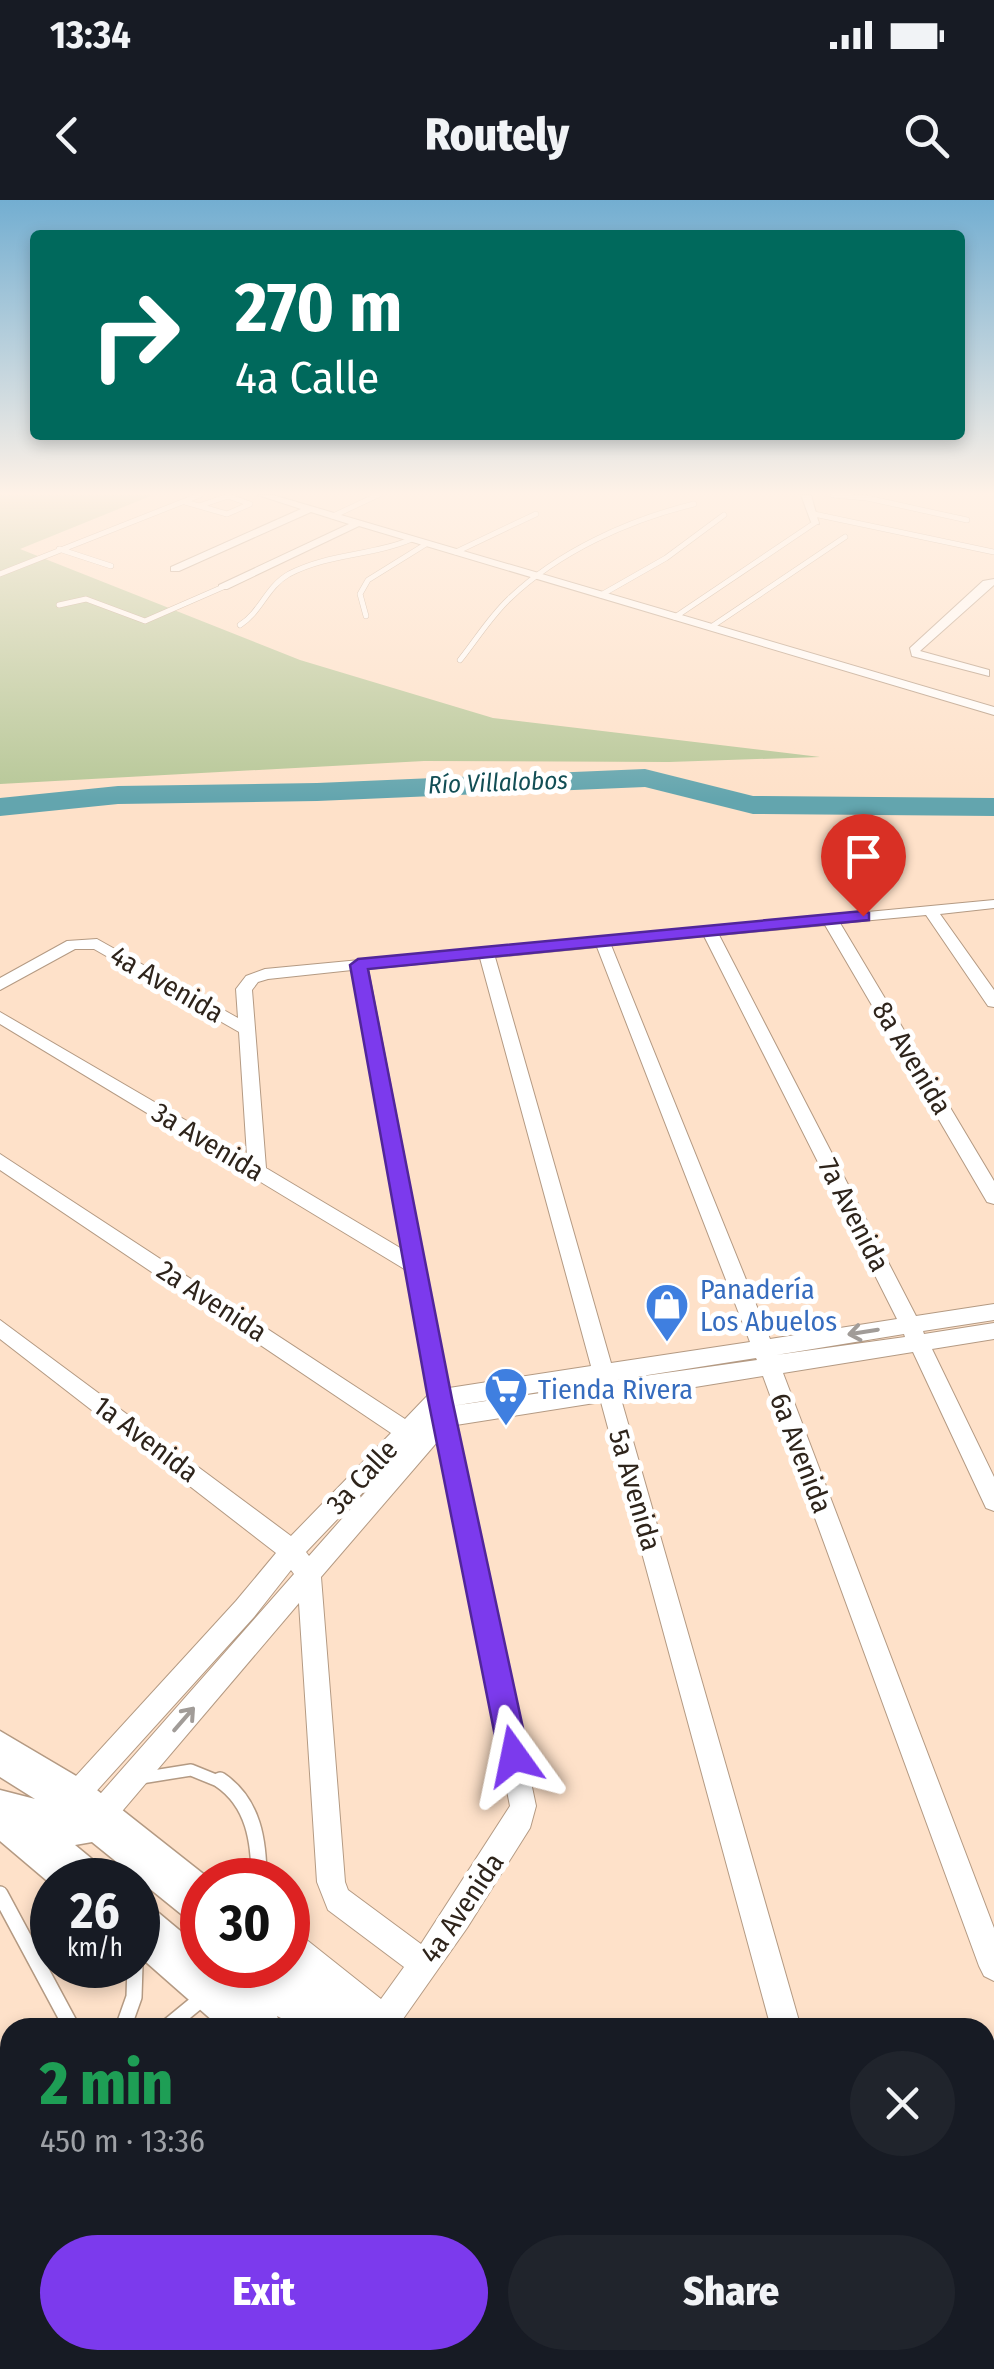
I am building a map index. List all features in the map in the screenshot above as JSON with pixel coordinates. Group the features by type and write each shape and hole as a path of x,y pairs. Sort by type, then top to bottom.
{"main road":[{"path":"0,1752 88,1811 180,1884"},
{"path":"0,1811 36,1823 88,1811"},
{"path":"0,1811 56,1858"},
{"path":"72,1858 69,1851 88,1811"},
{"path":"160,1944 247,2018"},
{"path":"310,1983 360,2018"},
{"path":"214,1990 284,1992 351,2018"}],"street":[{"path":"605,596 994,711"},
{"path":"972,596 914,650 916,654 989,668"},
{"path":"958,700 989,668"},
{"path":"258,1172 244,989 252,979 265,974 994,904"},
{"path":"930,910 994,1002"},
{"name":"8a Avenida","path":"830,920 994,1197"},
{"name":"7a Avenida","path":"710,931 914,1334 994,1502"},
{"name":"6a Avenida","path":"602,941 766,1357 994,1966"},
{"name":"4a Avenida","path":"0,985 72,944 97,944 247,1030"},
{"name":"5a Avenida","path":"486,952 783,2018"},
{"name":"4a Avenida","path":"358,965 523,1806 493,1863 424,1965 379,2018"},
{"name":"3a Avenida","path":"0,1017 417,1267"},
{"name":"2a Avenida","path":"0,1161 414,1437"},
{"path":"442,1408 914,1334 994,1312"},
{"name":"1a Avenida","path":"0,1328 292,1550 309,1576"},
{"path":"914,1334 994,1331"},
{"name":"3a Calle","path":"88,1811 292,1550 442,1408"},
{"name":"3a Calle","path":"88,1811 132,1779 309,1576 414,1437"},
{"path":"309,1576 332,1882 338,1900 424,1965"},
{"path":"88,1811 180,1863"},
{"path":"310,1965 364,2018"}],"lane":[{"path":"59,604 75,598 95,598 145,621 202,596"},
{"path":"240,625 255,614 265,596"},
{"path":"361,596 366,616"},
{"path":"460,660 513,596"},
{"path":"675,617 704,596"},
{"path":"711,628 758,596"},
{"path":"132,1779 196,1770 240,1796 258,1837 258,1858"},
{"path":"0,1894 67,2018"},
{"path":"128,2018 135,1988"},
{"path":"179,2018 214,1990"}],"green space":[{"path":"0,596 139,596 300,660 493,718 820,757 669,762 424,761 0,784"}],"waterway":[{"name":"Río Villalobos","path":"0,807 118,795 317,792 645,778 753,805 994,807"}],"place":[{"name":"Panadería Los Abuelos","path":"667,1343"},
{"name":"Tienda Rivera","path":"506,1427"}],"route":[{"path":"514,1756 440,1399 358,965 863,916"}]}
